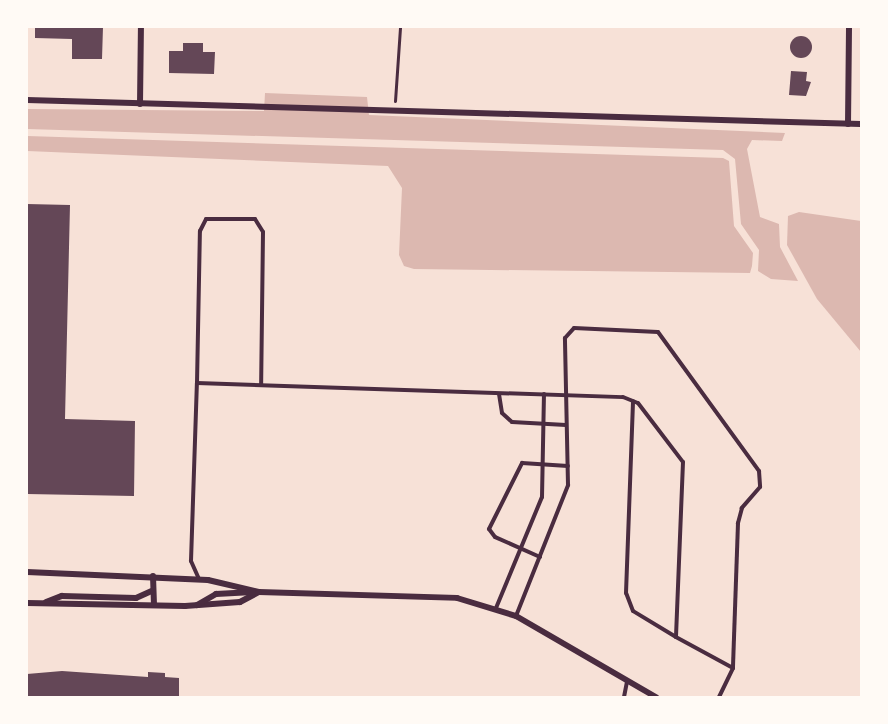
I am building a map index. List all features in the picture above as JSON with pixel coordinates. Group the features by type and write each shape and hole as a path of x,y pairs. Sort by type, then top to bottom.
{"street":[{"path":"140,104 141,27"},
{"path":"848,124 849,27"},
{"path":"27,100 861,124"},
{"path":"27,572 199,579 260,592 457,598 496,608 516,616 656,697"},
{"path":"153,576 154,605"},
{"path":"43,603 62,596 136,598 152,591"},
{"path":"27,603 197,605 240,602 260,592"}],"lane":[{"path":"199,579 192,549 200,231 206,219 255,219 263,232 261,385"},
{"path":"516,616 568,485 565,338 574,328 658,332 759,471 760,487 741,508 738,523 733,668 719,697"},
{"path":"197,383 499,394 565,394 633,401 683,462 676,637"},
{"path":"499,394 502,413 512,422 566,425"},
{"path":"496,608 542,496 545,463 544,394"},
{"path":"633,401 626,593 633,611 733,668"},
{"path":"540,557 495,537 489,529 512,474 522,463 568,466"},
{"path":"624,697 627,681"}],"path":[{"path":"395,101 400,27"}],"shaded area":[{"path":"265,93 367,97 369,115 785,133 782,141 752,140 747,149 760,217 779,224 780,247 798,281 771,279 758,271 759,250 741,224 735,159 723,150 27,129 27,109 264,111"},
{"path":"27,136 723,158 729,161 734,226 753,253 752,266 750,273 414,269 404,266 399,255 402,188 388,166 27,151"},
{"path":"799,212 861,221 861,352 817,299 787,245 788,216"}],"building":[{"path":"35,27 103,27 102,59 72,59 72,39 35,38"},
{"path":"801,36 809,39 812,47 809,55 801,58 793,55 790,47 793,39"},
{"path":"183,43 203,43 203,52 215,52 214,74 169,73 169,51 183,51"},
{"path":"791,71 807,72 806,81 811,82 806,96 789,95"},
{"path":"27,204 70,205 65,419 135,421 134,496 27,494"},
{"path":"62,671 148,677 148,672 165,673 165,677 179,678 179,697 27,697 27,674"}]}
